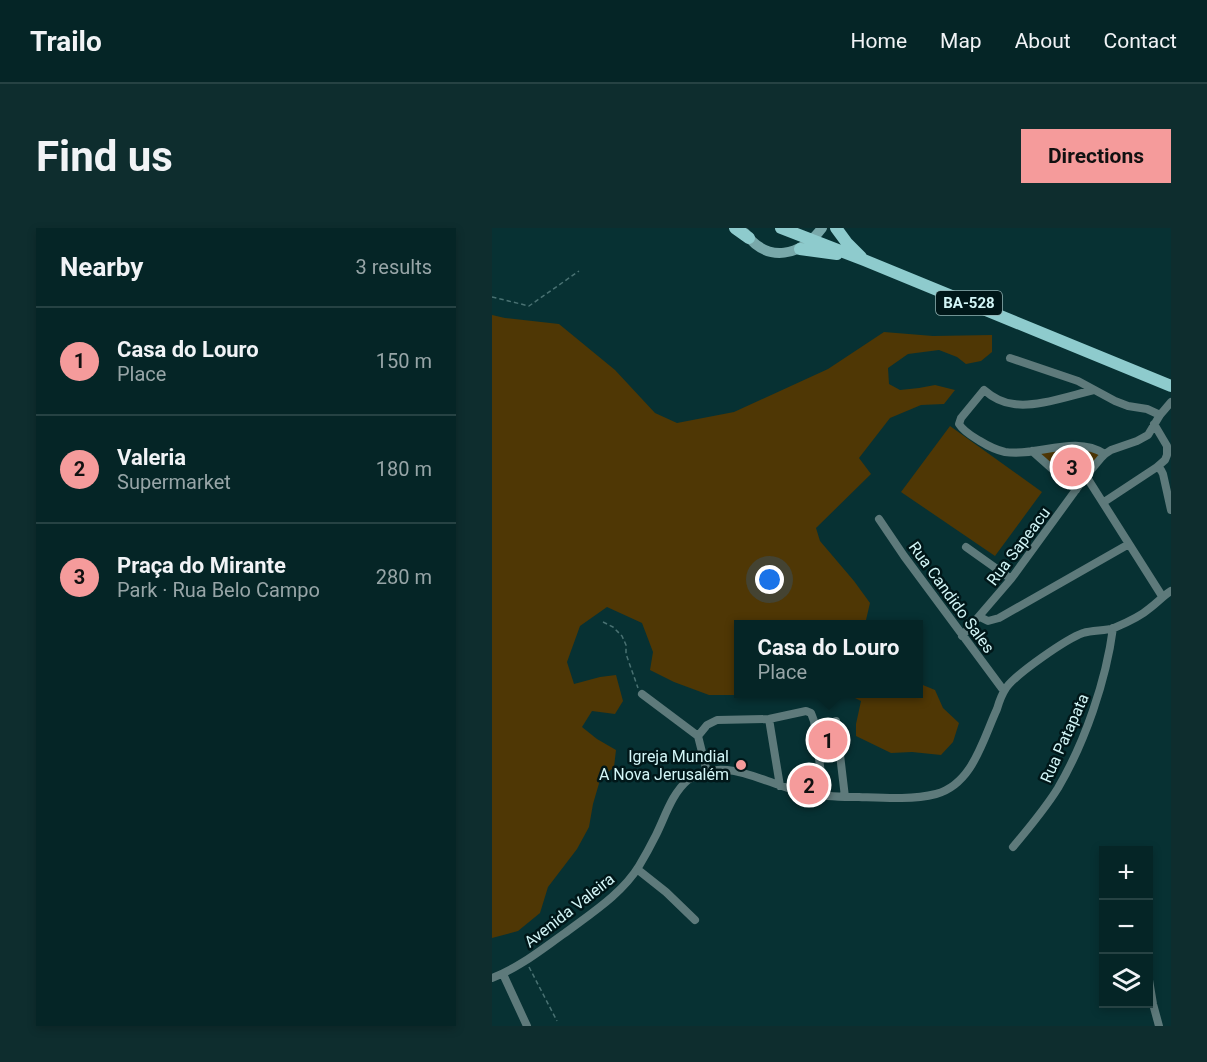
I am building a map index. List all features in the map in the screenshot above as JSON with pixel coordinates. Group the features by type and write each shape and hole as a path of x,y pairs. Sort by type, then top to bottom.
{"main road":[{"path":"735,228 745,233 760,247 775,252 791,252 800,249 813,240 822,228"},
{"name":"BA-528","path":"781,228 1171,386"},
{"path":"836,228 864,260"},
{"path":"800,249 864,260"}],"street":[{"path":"1010,358 1078,381 1128,406 1147,409 1160,415"},
{"path":"1094,390 1036,404 1016,405 994,397 984,390 959,422 966,433 996,450 1032,451 1068,445 1094,448 1105,454"},
{"name":"Rua Sapeacu","path":"962,636 1011,579 1105,454 1148,435 1171,402"},
{"path":"1104,502 1164,460 1168,450 1154,424"},
{"path":"1032,451 1076,490"},
{"path":"1157,467 1163,474 1171,510"},
{"path":"1087,475 1162,596"},
{"name":"Rua Candido Sales","path":"879,519 1004,691"},
{"path":"980,616 988,621 999,618 1129,544"},
{"path":"966,547 1011,579"},
{"name":"Avenida Valeira","path":"492,978 526,961 596,910 628,881 655,838 673,799 687,781 719,769 745,773 780,786 824,796 890,798 940,793 964,776 973,764 1004,691 1014,679 1057,648 1083,633 1113,628 1146,611 1171,591"},
{"name":"Rua Patapata","path":"1013,847 1044,809 1070,764 1100,688 1111,648 1113,628"},
{"path":"642,694 698,736 707,772"},
{"path":"698,736 707,725 717,720 769,719 806,711 811,713 824,796"},
{"path":"769,719 780,786"},
{"path":"836,721 845,797"},
{"path":"637,869 666,892 695,920"},
{"path":"503,974 528,1026"},
{"path":"1153,1004 1159,1026"}],"path":[{"path":"492,297 529,306 579,271"},
{"path":"1068,445 1078,456 1087,475"},
{"path":"1059,467 1067,463 1069,459 1068,445"},
{"path":"1065,472 1072,468 1078,456"},
{"path":"603,622 613,627 622,636 626,645 626,654 642,694"},
{"path":"526,961 557,1021"}],"shaded area":[{"path":"492,315 559,324 615,370 655,413 677,423 734,412 828,369 884,332 933,336 992,335 992,352 981,361 966,364 957,357 939,350 908,354 888,368 889,384 900,390 935,385 955,390 944,404 921,405 890,418 859,458 871,474 816,528 820,541 870,603 866,620 734,620 734,695 709,695 650,670 653,652 642,623 607,607 580,626 567,662 574,684 616,675 623,701 615,714 592,711 582,727 616,750 614,767 600,780 589,827 577,849 548,887 540,913 518,931 492,938"},
{"path":"950,426 1042,492 995,556 901,492"},
{"path":"1068,447 1103,454 1076,488 1035,452"},
{"path":"923,685 935,690 943,708 959,723 953,742 941,755 912,752 891,753 856,736 861,701 855,698 923,698"}],"building":[{"path":"831,733 833,745 824,747 822,734"}],"place":[{"name":"Praça do Mirante","path":"1072,467"},
{"name":"Casa do Louro","path":"828,740"},
{"name":"Igreja Mundial A Nova Jerusalém","path":"741,765"},
{"name":"Valeria","path":"809,785"}]}
